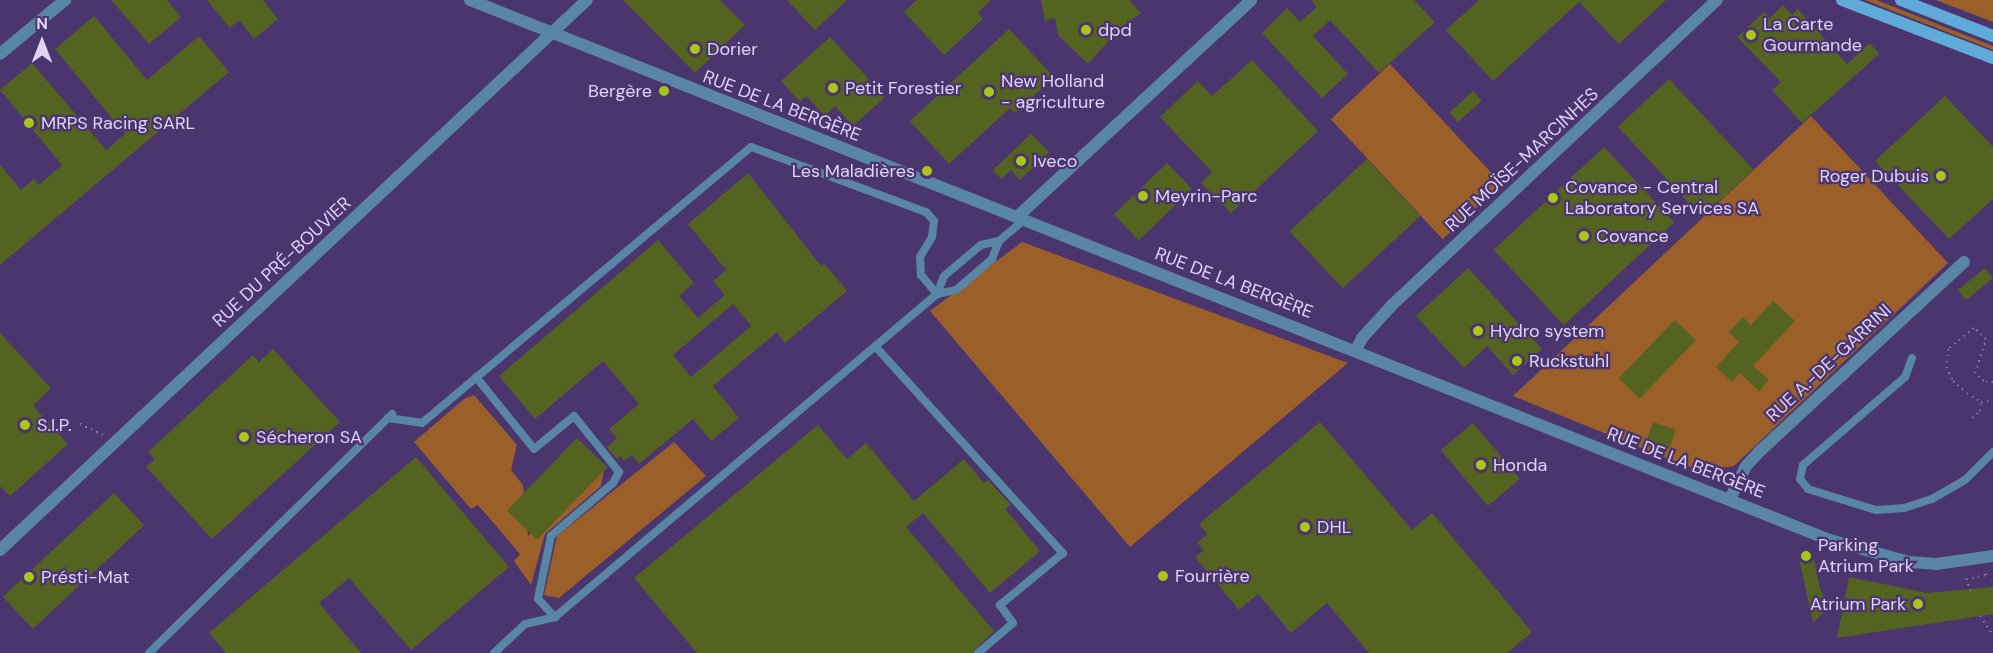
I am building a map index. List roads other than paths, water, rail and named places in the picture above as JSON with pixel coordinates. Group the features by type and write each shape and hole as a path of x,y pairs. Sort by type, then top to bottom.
{"main road":[{"path":"1842,0 1993,58"},
{"path":"1901,0 1993,36"}],"street":[{"path":"0,54 65,0"},
{"name":"RUE DE LA BERGÈRE","path":"470,0 1869,553 1936,564 1993,556"},
{"name":"RUE DU PRÉ-BOUVIER","path":"0,550 587,0"},
{"path":"1021,219 1251,0"},
{"name":"RUE MOÏSE-MARCINHES","path":"1356,350 1362,338 1392,305 1717,0"},
{"name":"RUE A.-DE-GARRINI","path":"1730,499 1746,466 1760,451 1964,262"}],"lane":[{"path":"149,653 390,416 422,423 751,147 926,212 934,222 932,237 920,257 921,276 937,294"},
{"path":"494,653 525,624 555,617 937,294 956,290 992,259 999,242 1021,219"},
{"path":"937,294 944,276 981,245 999,242"},
{"path":"875,346 1062,553 1000,605 1013,623 978,653"},
{"path":"1912,358 1905,377 1803,465 1800,479 1808,489 1876,510 1904,508 1932,499 1965,480 1993,452"},
{"path":"476,377 534,449 574,416 619,472 613,483 551,536 538,599 555,617"},
{"path":"1869,553 1882,545"}],"place":[{"name":"dpd","path":"1086,30"},
{"name":"La Carte Gourmande","path":"1751,35"},
{"name":"Dorier","path":"695,49"},
{"name":"Petit Forestier","path":"833,88"},
{"name":"Bergère","path":"664,91"},
{"name":"New Holland - agriculture","path":"989,92"},
{"name":"MRPS Racing SARL","path":"29,123"},
{"name":"Iveco","path":"1021,161"},
{"name":"Les Maladières","path":"927,171"},
{"name":"Roger Dubuis","path":"1941,176"},
{"name":"Meyrin-Parc","path":"1143,196"},
{"name":"Covance - Central Laboratory Services SA","path":"1553,198"},
{"name":"Covance","path":"1584,236"},
{"name":"Hydro system","path":"1478,331"},
{"name":"Ruckstuhl","path":"1517,361"},
{"name":"S.I.P.","path":"25,425"},
{"name":"Sécheron SA","path":"244,437"},
{"name":"Honda","path":"1481,465"},
{"name":"DHL","path":"1305,527"},
{"name":"Parking Atrium Park","path":"1806,556"},
{"name":"Fourrière","path":"1163,576"},
{"name":"Présti-Mat","path":"29,577"},
{"name":"Atrium Park","path":"1918,604"}]}
